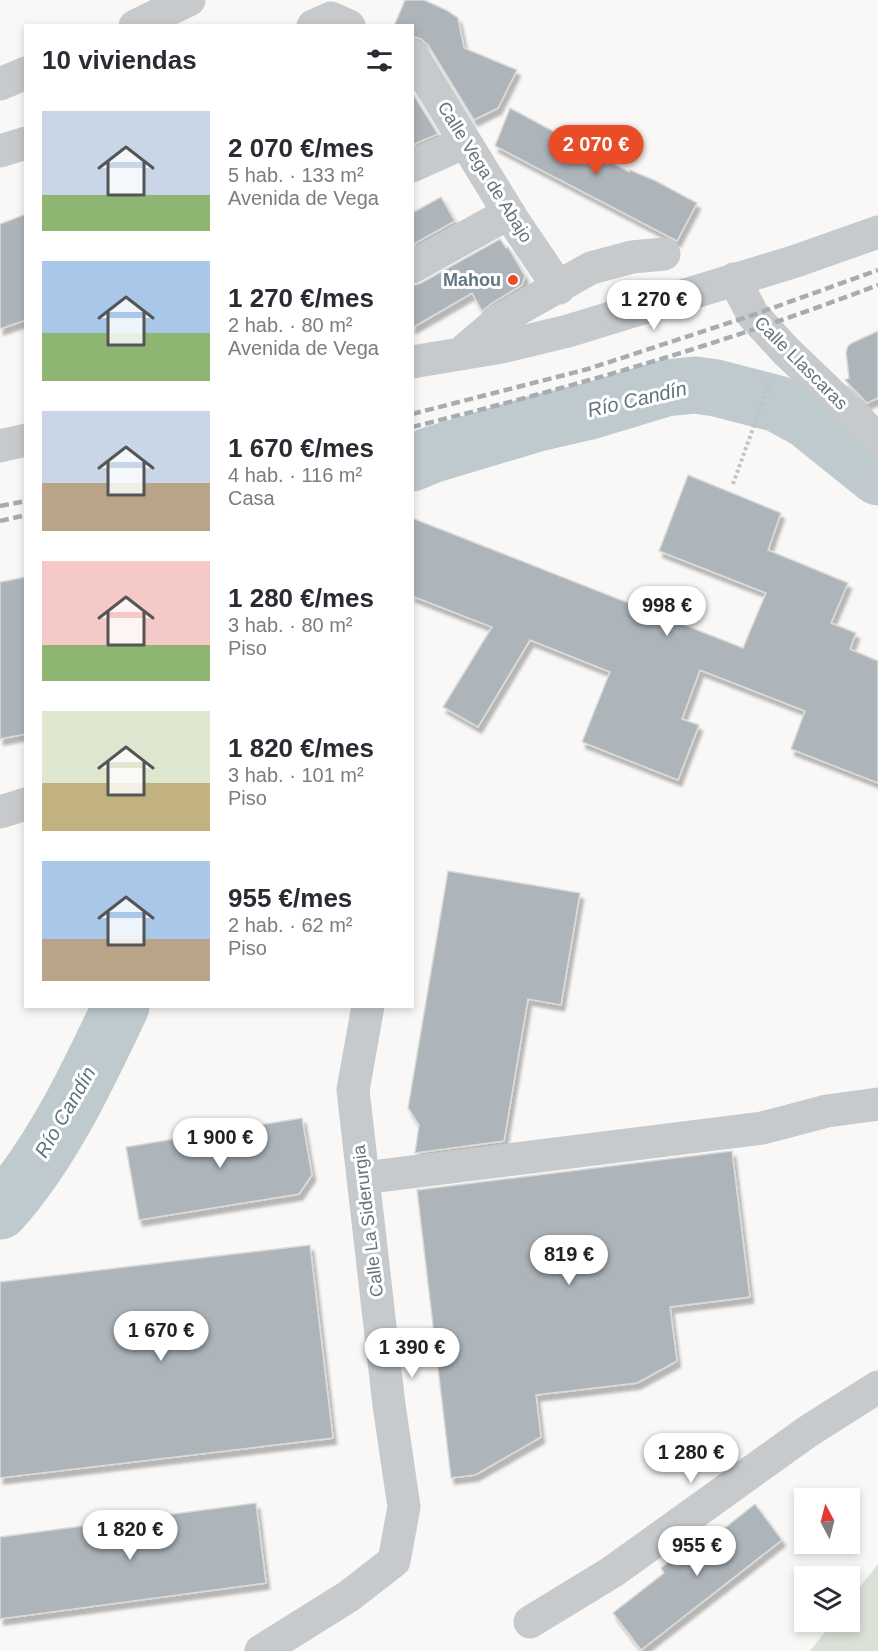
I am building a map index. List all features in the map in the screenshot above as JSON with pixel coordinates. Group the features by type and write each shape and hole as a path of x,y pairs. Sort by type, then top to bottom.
{"street":[{"path":"139,24 189,0"},
{"path":"318,24 331,18 344,24"},
{"name":"Calle Vega de Abajo","path":"414,58 509,213 559,288"},
{"path":"0,84 24,75"},
{"path":"414,165 465,142"},
{"path":"0,152 24,144"},
{"path":"414,266 509,213"},
{"path":"414,363 502,347 568,330 796,261 878,232"},
{"path":"460,354 501,319 591,268 632,257 664,254"},
{"name":"Calle Llascaras","path":"734,279 753,315 786,351 878,439"},
{"path":"0,446 24,440"},
{"path":"0,812 24,805"},
{"name":"Calle La Siderurgia","path":"261,1651 349,1596 394,1561 404,1507 389,1405 353,1090 368,1008"},
{"path":"363,1178 762,1128 828,1110 878,1104"},
{"path":"530,1622 612,1572 807,1432 878,1387"}],"path":[{"path":"733,484 771,378"}],"shaded area":[{"path":"878,1564 878,1651 810,1651 825,1632 860,1632 860,1587"}],"building":[{"path":"405,0 424,0 458,18 464,48 517,70 498,108 474,120 428,45 414,37 414,24 395,24"},
{"path":"414,95 438,134 414,144"},
{"path":"510,108 629,172 630,170 656,181 697,203 677,241 495,146"},
{"path":"441,197 455,221 414,244 414,212"},
{"path":"24,215 24,321 0,329 0,224"},
{"path":"500,239 506,248 508,247 525,276 522,285 482,311 472,293 414,327 414,285"},
{"path":"878,331 878,398 867,403 845,380 849,378 846,352 852,343"},
{"path":"688,475 781,513 768,550 848,583 831,623 856,633 850,649 878,661 878,783 791,749 805,711 700,670 682,719 699,725 678,780 582,742 610,672 530,640 478,727 443,707 492,627 414,597 414,519 743,648 766,593 659,551"},
{"path":"24,577 24,734 0,739 0,582"},
{"path":"448,871 580,893 561,1005 528,999 504,1141 415,1153 419,1125 408,1108"},
{"path":"302,1118 312,1175 299,1194 139,1220 126,1147"},
{"path":"732,1151 750,1297 670,1307 677,1361 637,1383 536,1395 541,1437 475,1475 451,1478 417,1190"},
{"path":"310,1245 333,1438 0,1478 0,1282"},
{"path":"256,1503 266,1583 0,1619 0,1537"},
{"path":"755,1504 782,1540 641,1650 613,1613 664,1573 661,1568 697,1540 702,1546"}],"waterway":[{"name":"Río Candín","path":"414,462 538,423 590,411 666,388 695,385 778,404 807,420 878,477"},
{"name":"Río Candín","path":"0,1211 36,1164 68,1113 120,1008"}],"railway":[{"path":"414,413 588,369 753,315 878,270"},
{"path":"414,426 530,397 647,363 763,326 878,285"},
{"path":"0,506 24,501"},
{"path":"0,521 24,515"}],"place":[{"name":"Mahou","path":"513,280"}]}
